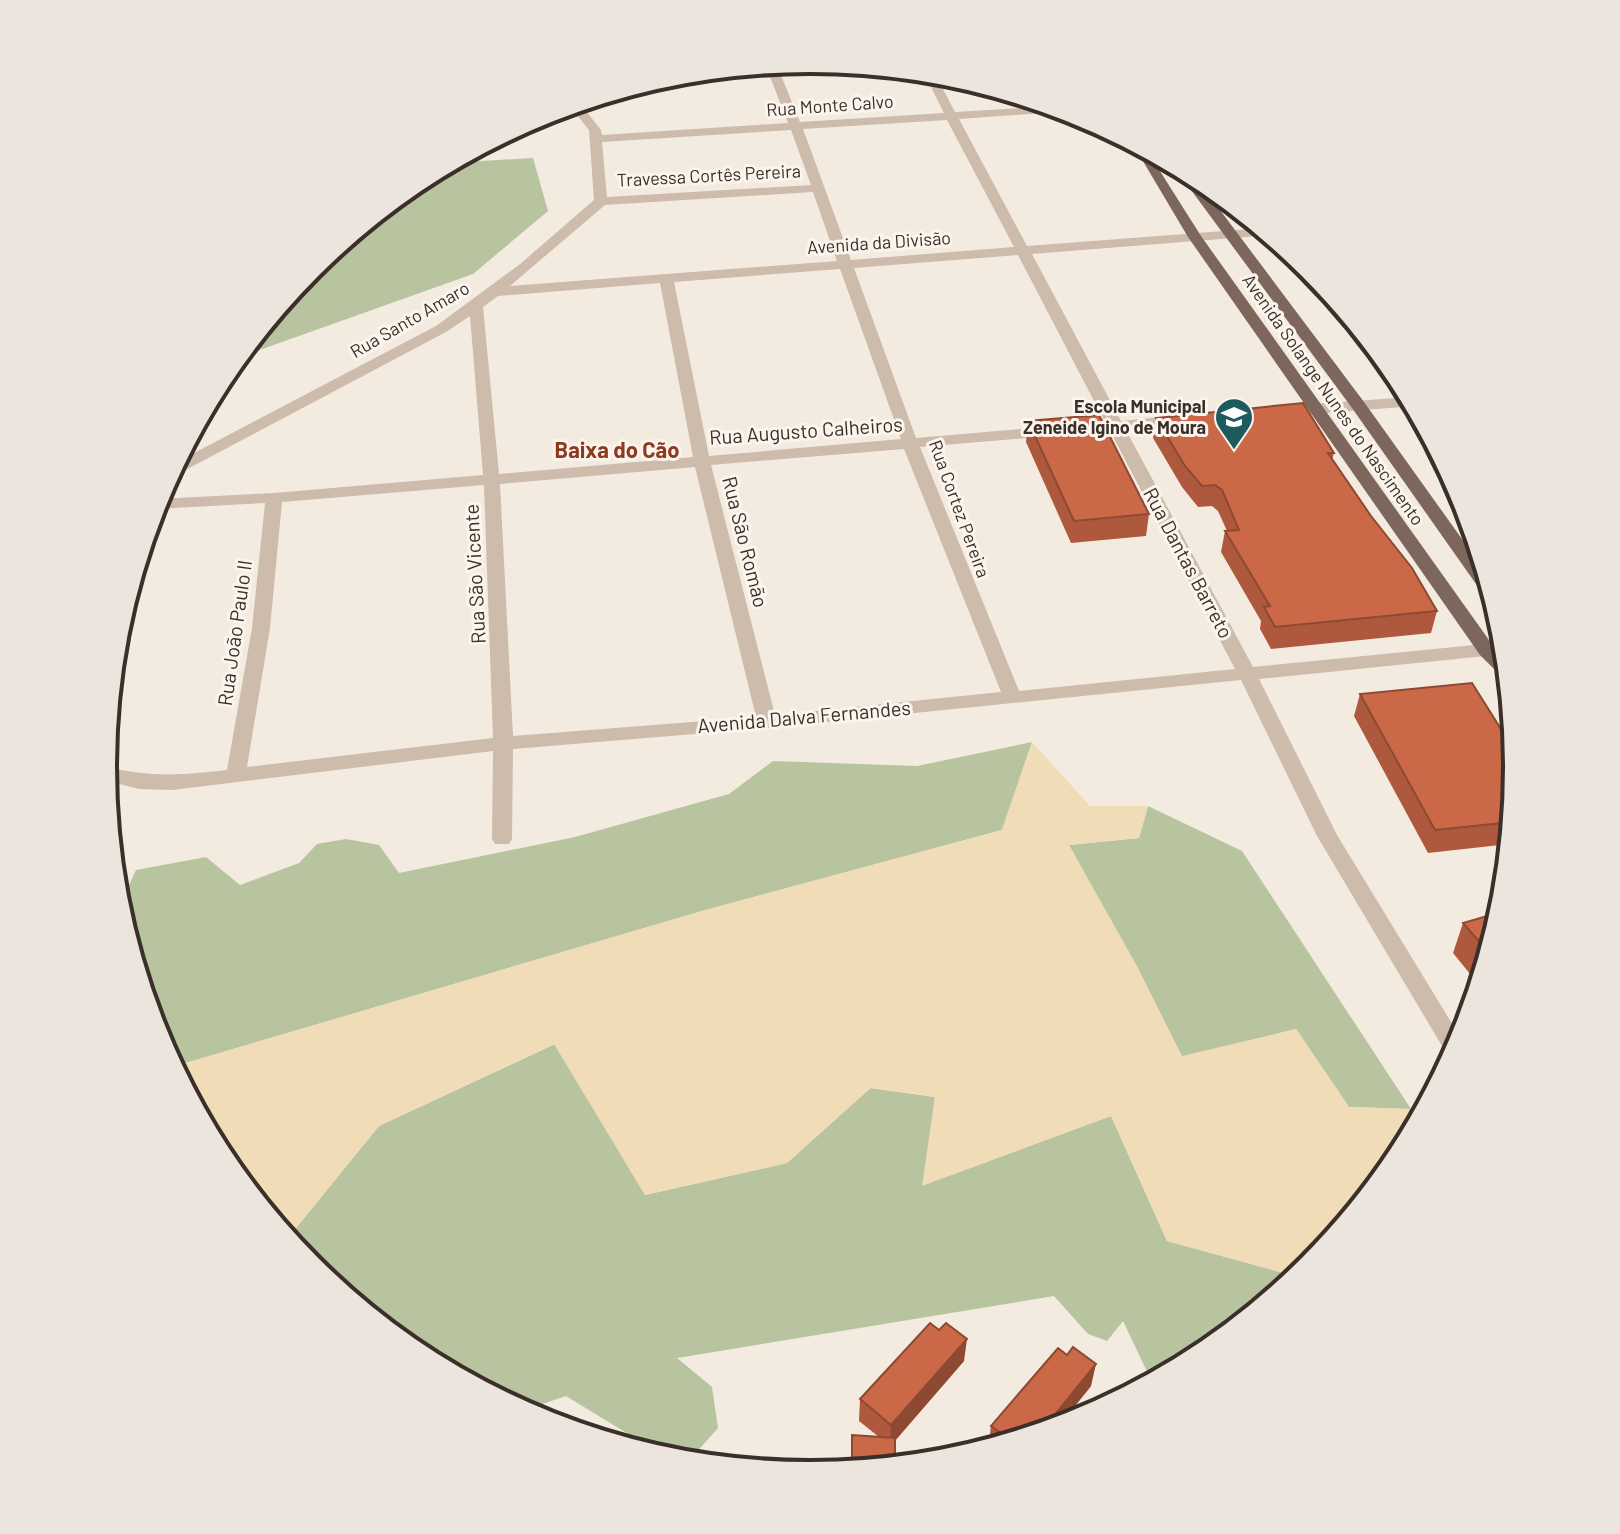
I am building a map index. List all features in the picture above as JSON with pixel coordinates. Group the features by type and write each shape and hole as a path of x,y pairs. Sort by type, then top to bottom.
{"main road":[{"name":"Avenida Solange Nunes do Nascimento","path":"1148,163 1195,237 1315,408 1492,645"},
{"name":"Avenida Solange Nunes do Nascimento","path":"1204,198 1473,567"}],"street":[{"name":"Rua Cortez Pereira","path":"775,75 965,584 1012,697"},
{"name":"Rua Dantas Barreto","path":"935,85 1247,674 1327,836 1448,1037"},
{"name":"Rua Monte Calvo","path":"949,111 1008,104"},
{"name":"Rua Monte Calvo","path":"596,135 949,111 1028,110"},
{"path":"581,113 596,135 601,201"},
{"name":"Travessa Cortês Pereira","path":"601,201 820,188"},
{"name":"Rua Santo Amaro","path":"187,463 441,329 476,307 601,201"},
{"name":"Avenida da Divisão","path":"494,292 846,262 1251,233"},
{"name":"Rua São Romão","path":"666,277 702,461 767,722"},
{"name":"Rua São Vicente","path":"476,307 493,479 505,743 502,839"},
{"path":"1284,411 1399,403"},
{"name":"Rua Augusto Calheiros","path":"170,503 274,498 1207,418"},
{"name":"Rua João Paulo II","path":"236,773 261,628 274,498"},
{"name":"Avenida Dalva Fernandes","path":"117,776 156,783 505,743 767,722 1493,650"}],"green space":[{"path":"533,158 548,211 473,274 256,351 289,310 353,246 425,191 474,161"},
{"path":"1032,742 1002,830 702,911 184,1064 154,990 130,902 128,888 136,870 206,857 240,885 299,863 317,844 346,839 379,845 399,873 575,837 729,794 773,761 917,766"},
{"path":"1148,806 1242,851 1411,1109 1349,1107 1296,1029 1182,1057 1069,845 1139,838"},
{"path":"555,1044 645,1195 787,1163 870,1088 935,1097 923,1185 1111,1116 1167,1241 1283,1273 1232,1317 1147,1372 1123,1321 1107,1341 1088,1334 1054,1296 677,1358 712,1387 718,1428 698,1451 675,1447 632,1436 566,1396 540,1405 463,1367 388,1317 353,1288 294,1230 379,1126"}],"sand":[{"path":"1032,742 1090,806 1148,806 1139,838 1069,845 1137,966 1182,1056 1296,1029 1349,1107 1411,1109 1360,1189 1283,1273 1167,1241 1111,1116 922,1186 935,1097 871,1088 787,1163 645,1195 554,1044 379,1126 294,1230 234,1152 184,1064 702,911 1002,830"}],"building":[{"path":"1303,403 1334,453 1328,453 1371,516 1412,568 1437,611 1275,627 1264,607 1270,606 1225,531 1239,530 1222,490 1215,485 1202,486 1185,466 1156,418"},
{"path":"1099,415 1149,514 1074,521 1028,421"},
{"path":"1472,683 1502,731 1501,823 1435,830 1360,694"},
{"path":"1486,916 1480,942 1463,923"},
{"path":"930,1323 939,1330 946,1323 967,1339 891,1425 860,1399"},
{"path":"1073,1347 1096,1364 1055,1415 1000,1433 991,1426 1058,1348 1067,1355"},
{"path":"852,1435 895,1438 895,1455 852,1459"}],"place":[{"name":"Escola Municipal Zeneide Igino de Moura","path":"1234,451"}],"district":[{"name":"Baixa do Cão","path":"617,450"}]}
